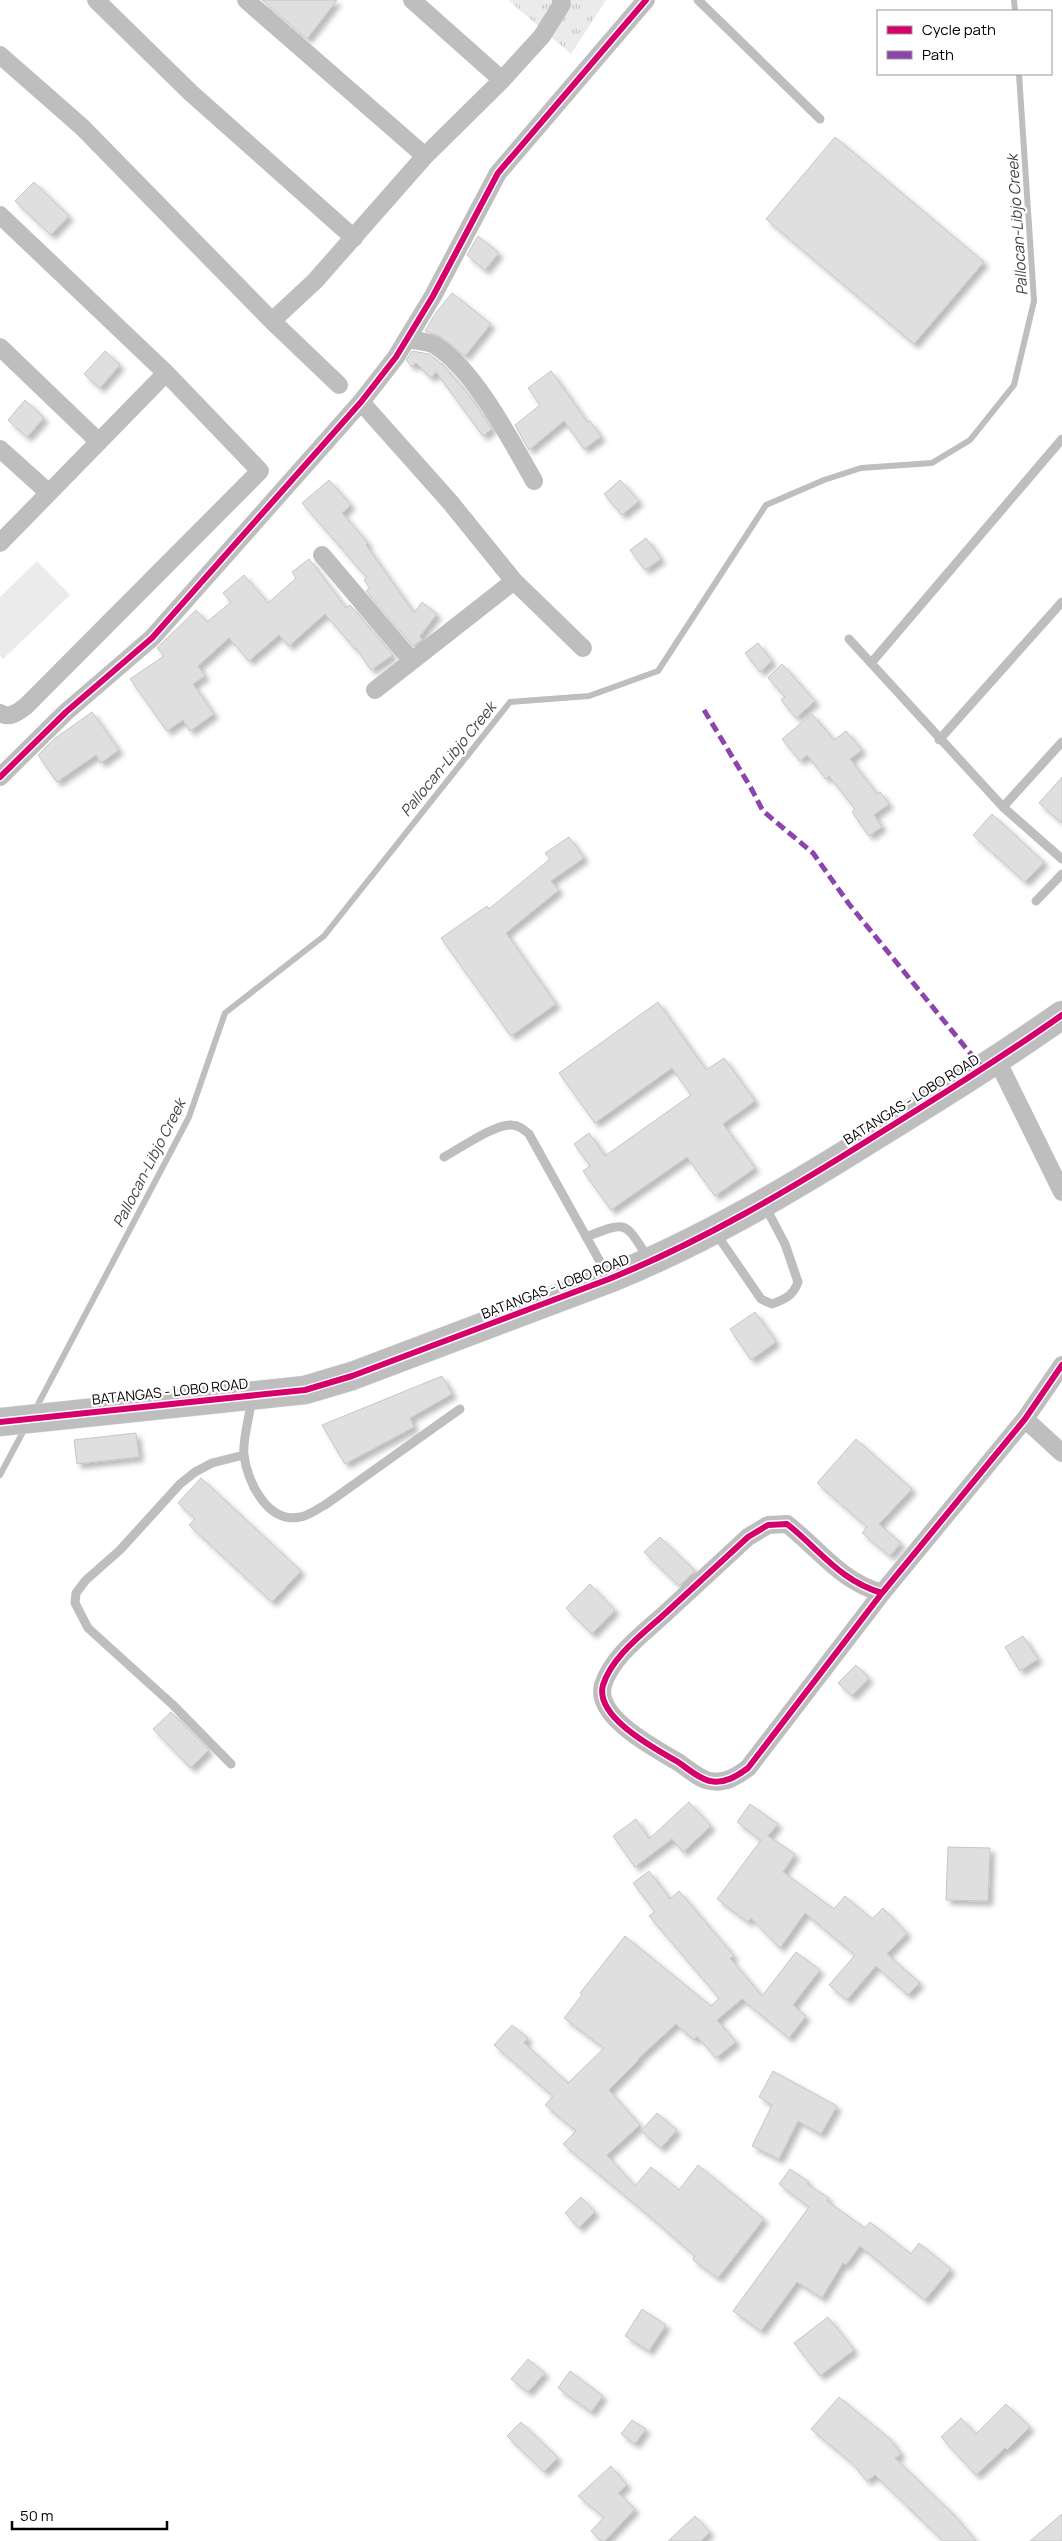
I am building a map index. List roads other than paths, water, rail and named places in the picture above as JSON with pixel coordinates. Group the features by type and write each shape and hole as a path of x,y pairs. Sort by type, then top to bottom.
{"main road":[{"name":"BATANGAS - LOBO ROAD","path":"2,1422 305,1390 352,1376 609,1279 651,1262 764,1204 997,1060 1062,1015"}],"street":[{"path":"96,0 191,93 354,238"},
{"path":"246,0 425,156"},
{"path":"412,0 502,80"},
{"path":"272,321 315,282 425,156 502,80 542,36 562,4 562,0"},
{"path":"0,777 66,712 152,638 361,402 396,357 433,296 498,173 646,0"},
{"path":"0,56 82,127 272,321 339,385"},
{"path":"0,215 166,373 260,471 26,706 10,716 0,713"},
{"path":"407,339 434,344 457,361 501,423 534,481"},
{"path":"0,347 99,442"},
{"path":"0,543 166,373"},
{"path":"361,402 450,502 514,581 583,648"},
{"path":"0,449 49,493"},
{"path":"322,555 412,661"},
{"path":"375,690 514,581"},
{"path":"997,1060 1062,1192"},
{"path":"882,1593 863,1588 844,1576 787,1524 768,1525 748,1537 631,1646 609,1671 603,1687 602,1697 608,1709 638,1739 710,1781 725,1781 748,1768 882,1593 1024,1419 1062,1365"},
{"path":"1024,1419 1062,1453"}],"lane":[{"path":"698,0 820,119"},
{"path":"872,662 1062,439"},
{"path":"939,740 1062,602"},
{"path":"849,639 872,662 939,740 1003,807 1062,860"},
{"path":"1003,807 1062,742"},
{"path":"1036,901 1062,874"},
{"path":"444,1158 501,1126 512,1125 521,1128 529,1134 609,1279"},
{"path":"714,1230 761,1299 772,1304 786,1298 795,1291 798,1282 785,1244 764,1204"},
{"path":"586,1236 613,1226 624,1226 630,1230 651,1262"},
{"path":"253,1395 244,1455 256,1492 267,1506 285,1517 301,1517 324,1505 460,1409"},
{"path":"231,1764 88,1628 74,1604 76,1593 86,1580 120,1550 180,1484 195,1472 212,1463 244,1455"}],"waterway":[{"name":"Pallocan-Libjo Creek","path":"1014,0 1015,10"},
{"name":"Pallocan-Libjo Creek","path":"35,1410 189,1117 225,1013 324,936 510,702 589,696 658,671 766,505 824,480 861,468 932,463 970,440 1014,385 1034,301 1019,75"},
{"name":"Pallocan-Libjo Creek","path":"0,1475 25,1428"}]}
